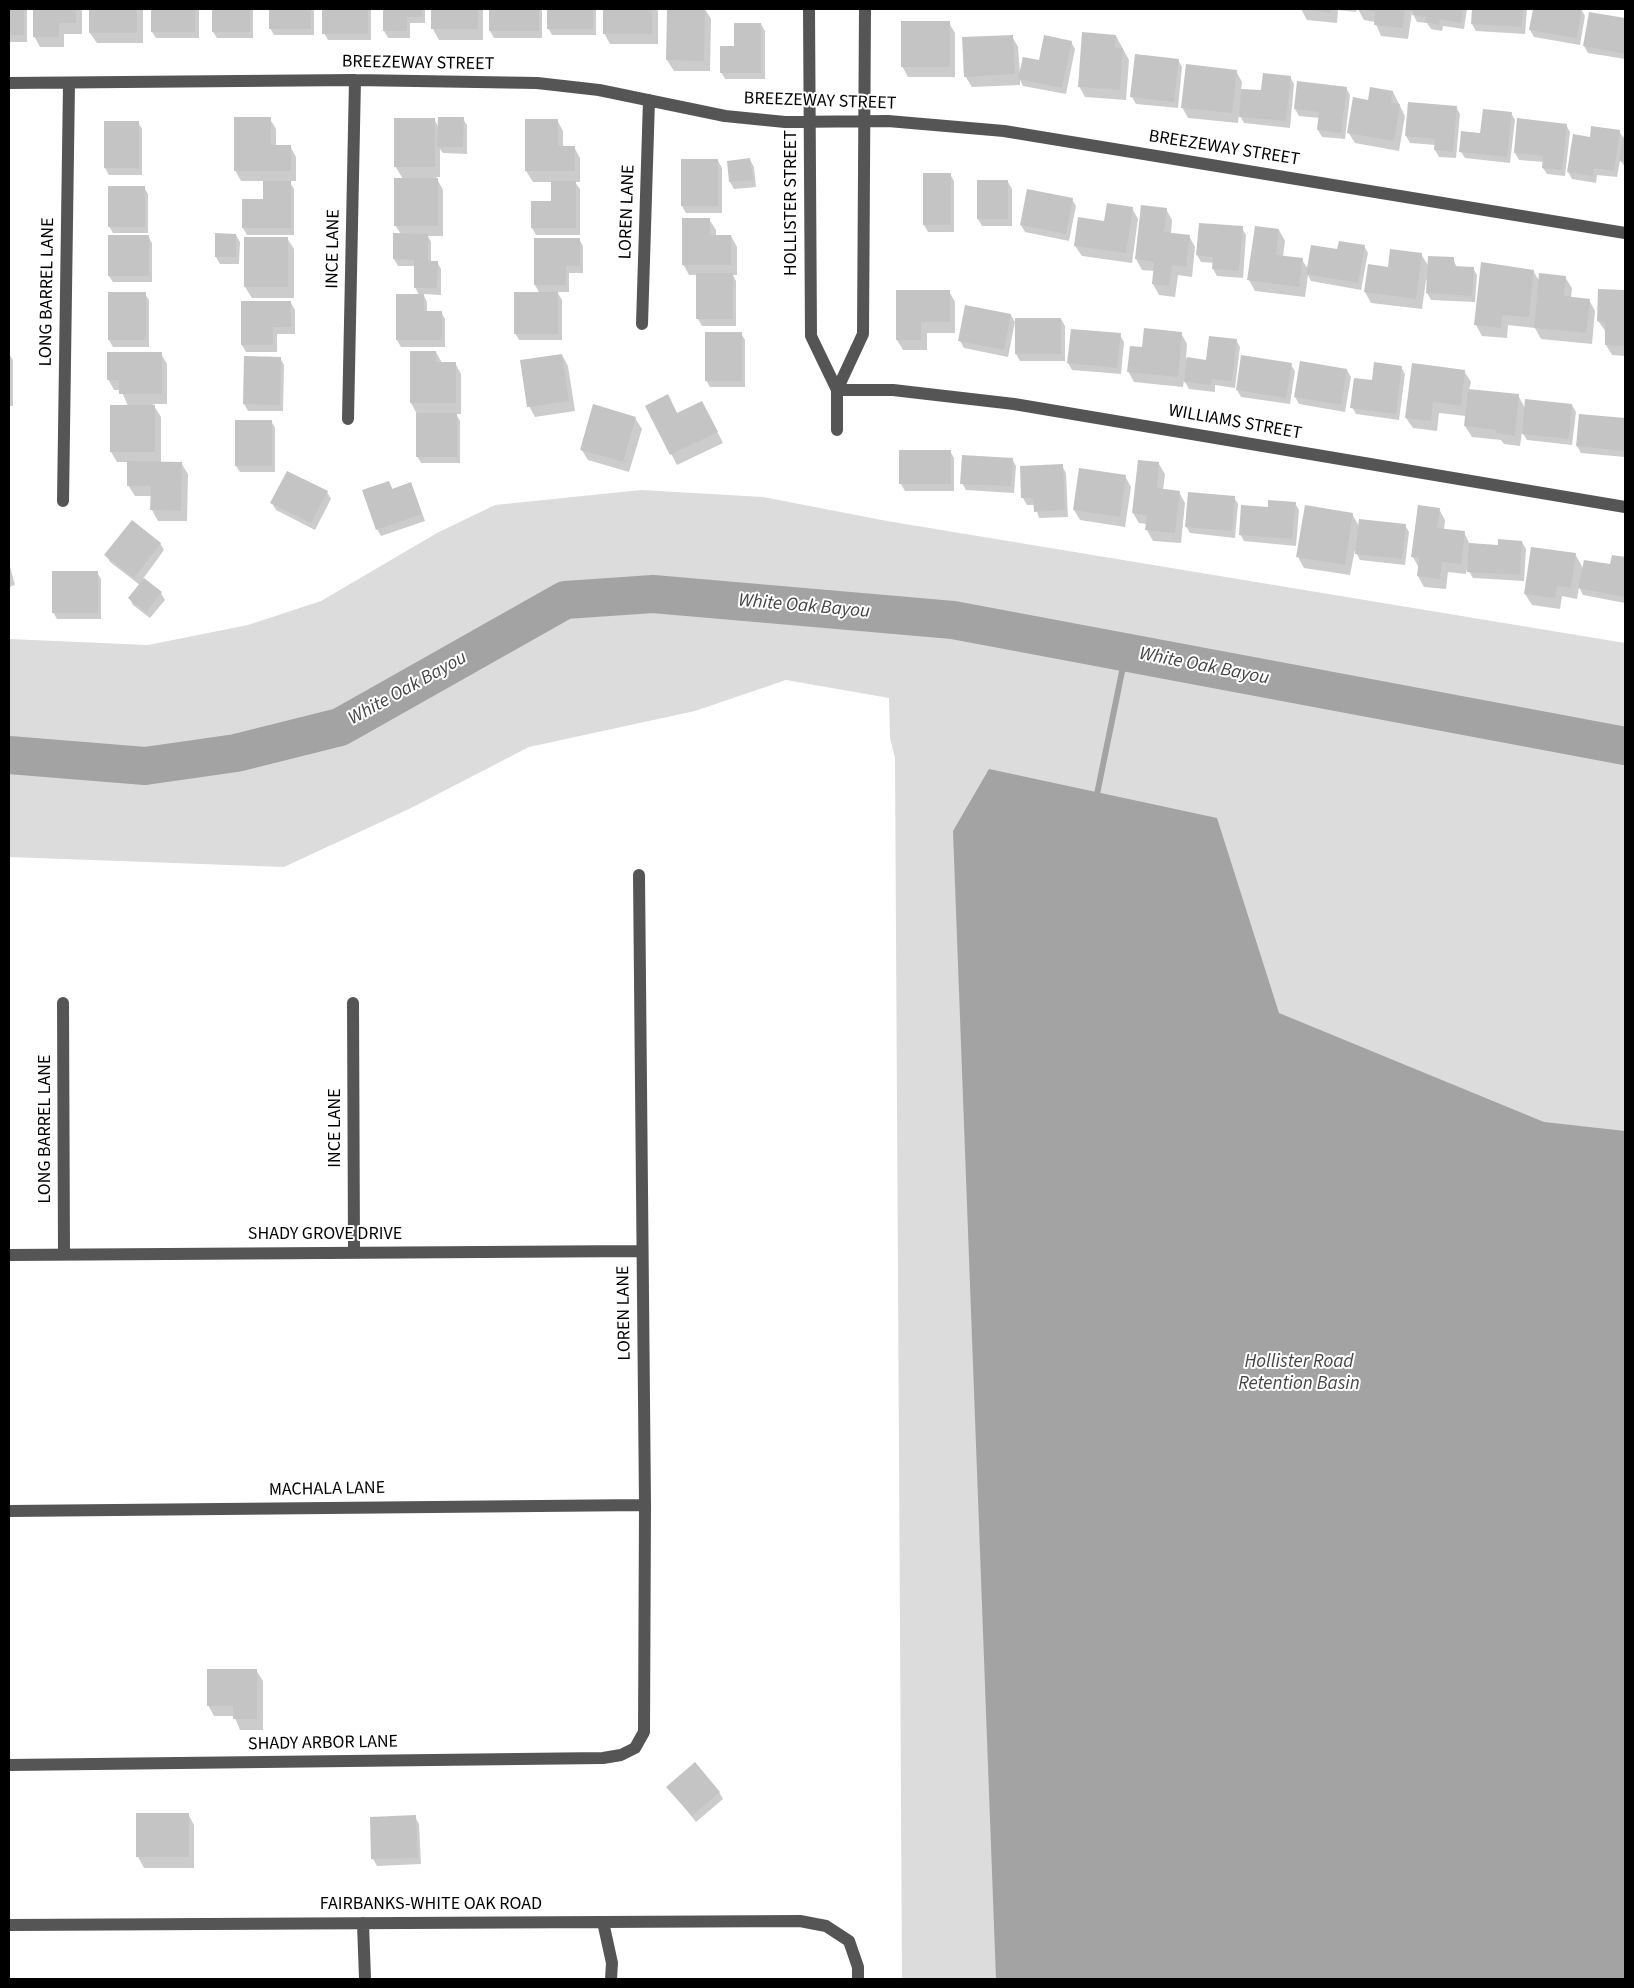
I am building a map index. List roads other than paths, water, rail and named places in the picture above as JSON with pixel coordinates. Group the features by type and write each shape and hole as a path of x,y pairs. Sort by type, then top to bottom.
{"street":[{"name":"HOLLISTER STREET","path":"809,9 811,336 837,390"},
{"name":"HOLLISTER STREET","path":"837,430 837,390 863,334 865,9"},
{"name":"BREEZEWAY STREET","path":"9,84 355,80 537,84 599,90 725,116 785,122 888,121 1004,131 1625,233"},
{"name":"INCE LANE","path":"348,419 355,80"},
{"name":"LONG BARREL LANE","path":"63,502 69,83"},
{"name":"LOREN LANE","path":"642,324 649,100"},
{"name":"WILLIAMS STREET","path":"837,390 893,390 1014,404 1625,506"},
{"name":"LOREN LANE","path":"635,1748 644,1732 645,1505 641,1251 639,875"},
{"name":"LONG BARREL LANE","path":"63,1003 64,1254"},
{"name":"INCE LANE","path":"353,1003 354,1252"},
{"name":"SHADY GROVE DRIVE","path":"9,1255 641,1251"},
{"name":"MACHALA LANE","path":"9,1510 645,1505"},
{"name":"SHADY ARBOR LANE","path":"9,1765 602,1758 621,1755 635,1748"},
{"name":"FAIRBANKS-WHITE OAK ROAD","path":"9,1925 800,1921 826,1926 849,1941 858,1967 858,1979"},
{"path":"604,1922 612,1963 611,1979"},
{"path":"362,1923 365,1979"}],"water":[{"name":"Hollister Road Retention Basin","path":"989,769 1217,818 1279,1013 1544,1122 1625,1131 1625,1979 996,1979 953,831"}],"waterway":[{"name":"White Oak Bayou","path":"9,755 145,766 236,753 340,727 565,600 653,594 953,620 1625,746"},
{"path":"1096,799 1126,652"}]}
